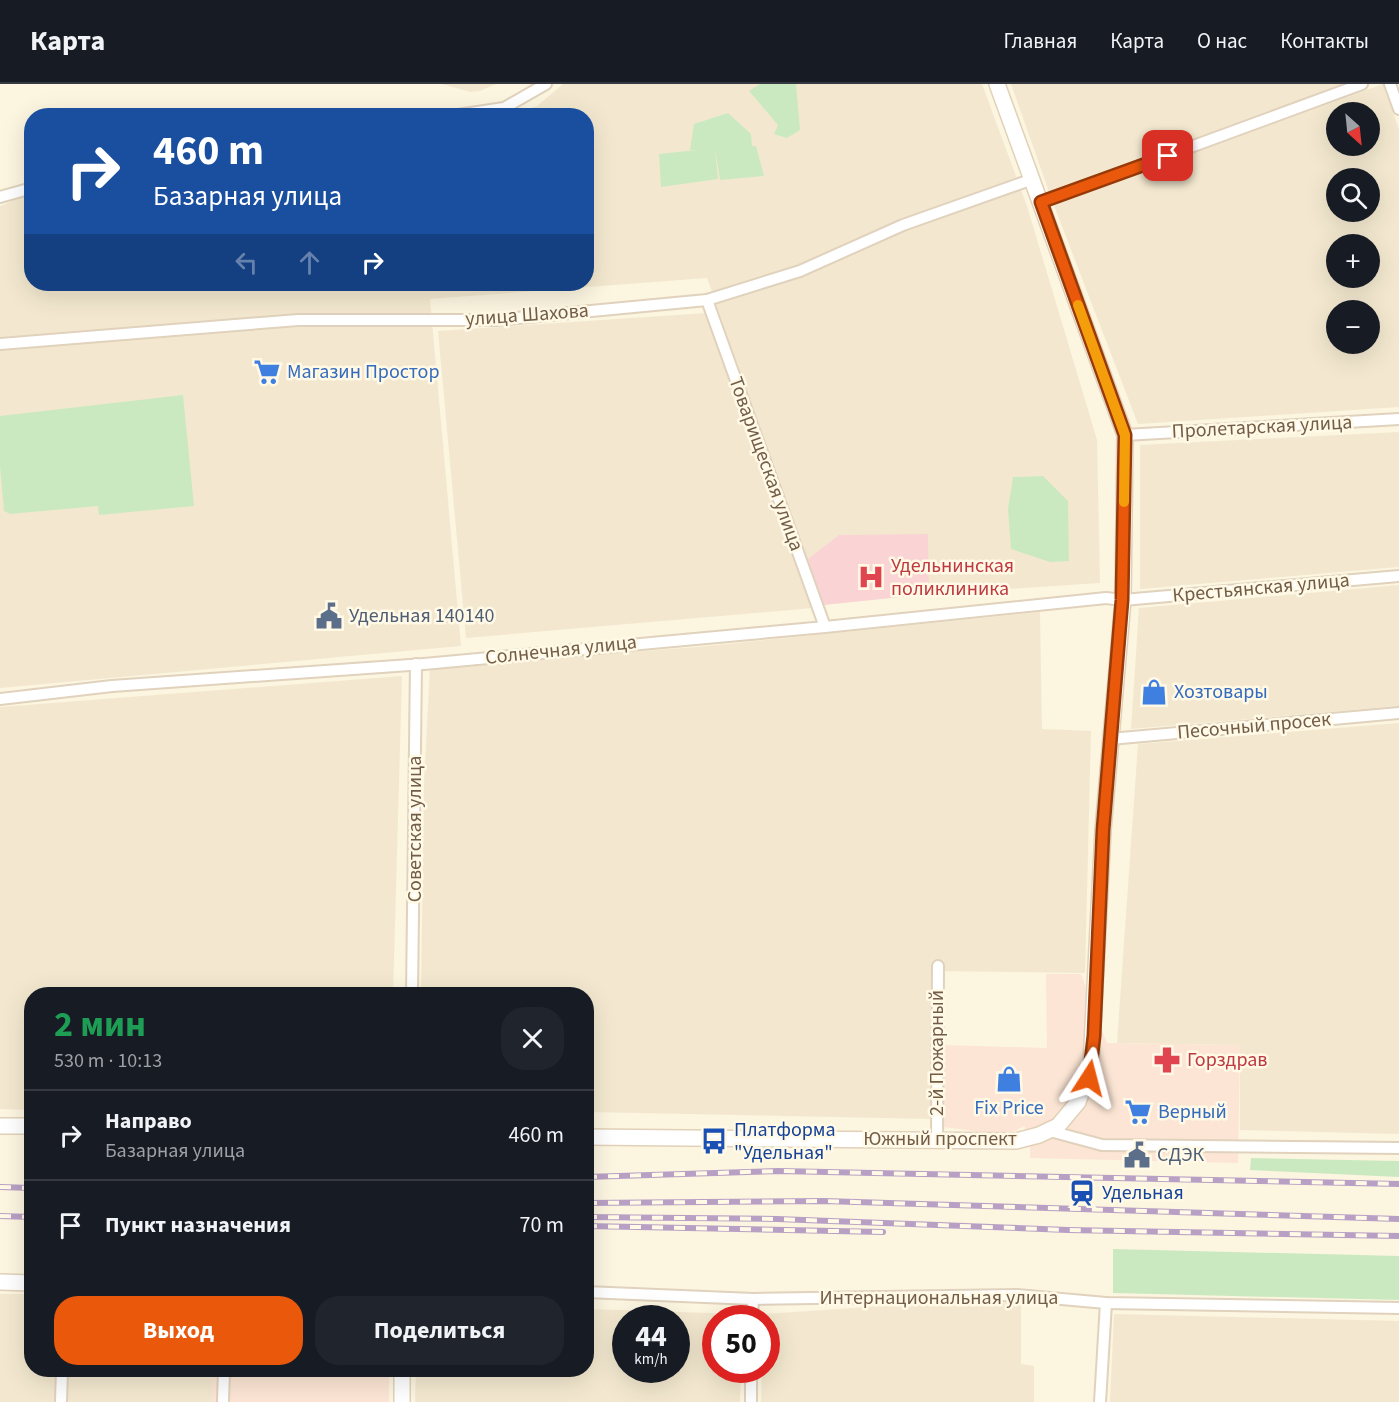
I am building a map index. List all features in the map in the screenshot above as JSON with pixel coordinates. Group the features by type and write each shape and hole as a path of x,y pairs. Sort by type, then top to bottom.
{"main road":[{"path":"997,84 1125,435 1122,600 1110,739 1091,1065 1078,1102 1064,1120 1050,1131"},
{"path":"0,1126 24,1126"},
{"name":"Южный проспект","path":"594,1137 1016,1141 1050,1131"},
{"path":"0,1282 24,1283"},
{"path":"402,1377 402,1402"}],"street":[{"path":"504,108 546,84"},
{"path":"1041,202 1362,84"},
{"path":"1390,84 1399,109"},
{"name":"улица Шахова","path":"0,344 298,320 496,320 707,300 800,271 903,225 1033,179"},
{"path":"0,197 24,190"},
{"name":"Товарищеская улица","path":"707,300 825,627"},
{"name":"Пролетарская улица","path":"1125,435 1399,420"},
{"name":"Крестьянская улица","path":"1122,600 1399,576"},
{"name":"Солнечная улица","path":"0,699 112,686 416,664 825,627 1095,599 1122,600"},
{"name":"Советская улица","path":"412,987 416,664"},
{"name":"Песочный просек","path":"1110,739 1399,713"},
{"name":"2-й Пожарный","path":"937,1141 938,966"},
{"path":"1050,1131 1102,1145 1399,1148"},
{"name":"Интернациональная улица","path":"594,1292 753,1299 1017,1295 1106,1303 1399,1308"},
{"path":"753,1299 753,1305"},
{"path":"1100,1402 1106,1303"},
{"path":"61,1402 62,1377"},
{"path":"223,1402 224,1377"},
{"path":"751,1383 751,1402"}],"shaded area":[{"path":"442,84 496,84 480,91 470,92"},
{"path":"563,84 982,84 1027,206 1097,440 1100,583 929,594 823,605 707,278 594,287 594,108 531,108 537,106"},
{"path":"1011,84 1362,84 1052,200"},
{"path":"1383,84 1399,129 1399,407 1138,424 1053,203 1326,105 1326,156 1380,156 1380,102 1333,102"},
{"path":"24,197 24,291 536,291 430,299 461,646 0,688 0,206"},
{"path":"707,313 813,608 466,638 438,331"},
{"path":"1399,432 1399,567 1140,589 1140,445"},
{"name":"Удельнинская поликлиника","path":"928,534 929,594 823,605 808,559 839,535"},
{"path":"1399,585 1399,706 1131,729 1139,608"},
{"path":"1040,612 1042,729 1091,731 1085,973 933,971 932,1119 594,1112 594,987 421,987 424,784 430,667 697,647"},
{"path":"402,676 393,987 24,987 24,1110 0,1109 0,707"},
{"path":"1399,723 1399,1134 1240,1130 1240,1045 1117,1043 1138,744"},
{"path":"1046,974 1081,974 1107,1043 1240,1045 1238,1163 1030,1158 1030,1141 1024,1126 1011,1133 990,1133 943,1127 943,1045 1047,1048"},
{"path":"0,1294 24,1294 24,1377 212,1377 212,1402 0,1402"},
{"path":"1021,1303 1021,1364 1034,1366 1034,1402 761,1402 762,1383 780,1383 780,1313 914,1304"},
{"path":"594,1309 612,1310 612,1383 690,1383 690,1312 702,1313 702,1383 741,1383 740,1402 415,1402 416,1377 594,1377"},
{"path":"1114,1314 1399,1321 1399,1402 1110,1402"},
{"path":"212,1377 389,1377 389,1402 212,1402"}],"green space":[{"path":"760,84 796,84 800,130 787,138 774,134 778,125 749,91"},
{"path":"728,113 751,134 752,146 756,146 764,176 720,180 715,148 718,179 661,187 659,154 697,150 690,150 694,124"},
{"path":"183,395 194,506 99,515 98,506 10,514 4,511 0,467 0,416"},
{"path":"1043,476 1068,501 1069,561 1050,562 1011,549 1008,509 1013,477"},
{"path":"1251,1158 1399,1161 1399,1177 1250,1170"},
{"path":"1113,1249 1399,1256 1399,1300 1113,1293"}],"railway":[{"path":"594,1177 778,1171 1399,1184"},
{"path":"0,1187 24,1188"},
{"path":"594,1203 824,1201 1399,1219"},
{"path":"0,1216 24,1217"},
{"path":"594,1217 777,1219 1068,1230 1399,1236"},
{"path":"594,1226 883,1232"}],"slow traffic":[{"path":"1078,305 1125,435 1124,502"}],"place":[{"name":"Магазин Простор","path":"267,372"},
{"name":"Удельнинская поликлиника","path":"871,577"},
{"name":"Удельная 140140","path":"329,616"},
{"name":"Хозтовары","path":"1154,692"},
{"name":"Горздрав","path":"1167,1060"},
{"name":"Fix Price","path":"1009,1079"},
{"name":"Верный","path":"1138,1112"},
{"name":"Платформа \"Удельная\"","path":"714,1141"},
{"name":"СДЭК","path":"1137,1155"},
{"name":"Удельная","path":"1082,1193"}],"route":[{"path":"1089,1078 1094,1036 1103,830 1122,600 1125,435 1041,202 1052,200 1168,156"}]}
